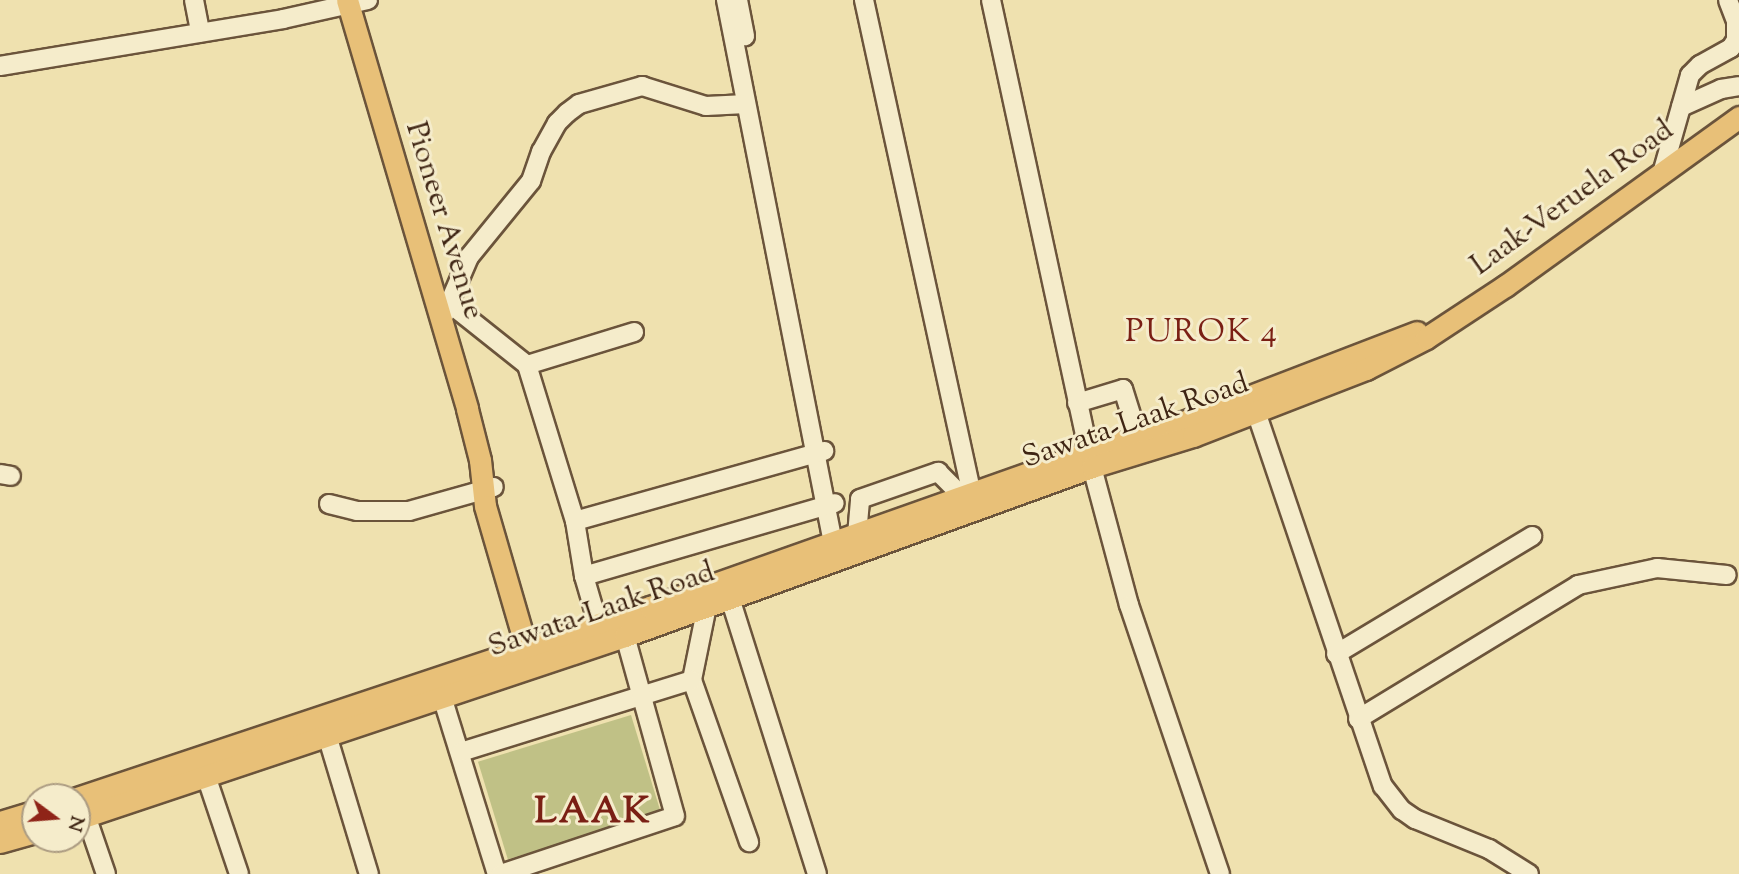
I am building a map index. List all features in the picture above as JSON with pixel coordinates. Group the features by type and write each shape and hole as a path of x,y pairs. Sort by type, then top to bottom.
{"main road":[{"name":"Pioneer Avenue","path":"354,2 445,311 480,460 535,656"},
{"name":"Laak-Veruela Road","path":"1439,327 1505,286 1739,117"},
{"name":"Sawata-Laak Road","path":"1090,460 1138,437 1366,369 1417,344 1439,327"},
{"name":"Sawata-Laak Road","path":"535,656 598,624 843,547 1090,460 1193,436 1254,404"},
{"name":"Sawata-Laak Road","path":"91,805 207,778 327,737 440,688 535,656 625,636 730,598 843,547"},
{"name":"Sawata-Laak Road","path":"91,803 200,757 321,716 440,688"},
{"path":"0,822 21,815"},
{"path":"0,842 21,836"}],"street":[{"path":"194,0 200,32"},
{"path":"726,0 819,452"},
{"path":"738,0 819,452 829,504 843,547"},
{"path":"864,0 970,501"},
{"path":"991,0 1090,460 1129,606 1220,874"},
{"path":"1663,170 1694,69 1724,53 1736,40 1735,21 1728,0"},
{"path":"0,66 200,32 354,2"},
{"path":"598,624 584,576 575,521 527,365 445,311 475,248 531,181 557,123 579,104 642,86 706,106 746,104"},
{"path":"1681,107 1721,89 1739,86"},
{"path":"527,365 634,332"},
{"path":"1077,403 1123,388 1138,437"},
{"path":"1254,404 1383,786 1402,810 1431,827 1500,854 1529,874"},
{"path":"575,521 819,452"},
{"path":"843,547 860,499 938,472 970,501"},
{"path":"329,504 357,511 409,511 488,489"},
{"path":"584,576 829,504"},
{"path":"1336,653 1532,536"},
{"path":"1359,719 1578,585 1657,568 1727,575"},
{"path":"730,598 817,874"},
{"path":"707,606 692,680 749,842"},
{"path":"440,688 499,874 675,816 625,636"},
{"path":"461,752 692,680"},
{"path":"321,716 369,874"},
{"path":"200,757 239,874"},
{"path":"91,836 106,874"}],"green space":[{"path":"631,715 661,813 508,859 478,762"}],"district":[{"name":"PUROK 4","path":"1202,333"},
{"name":"LAAK","path":"593,813"}]}
